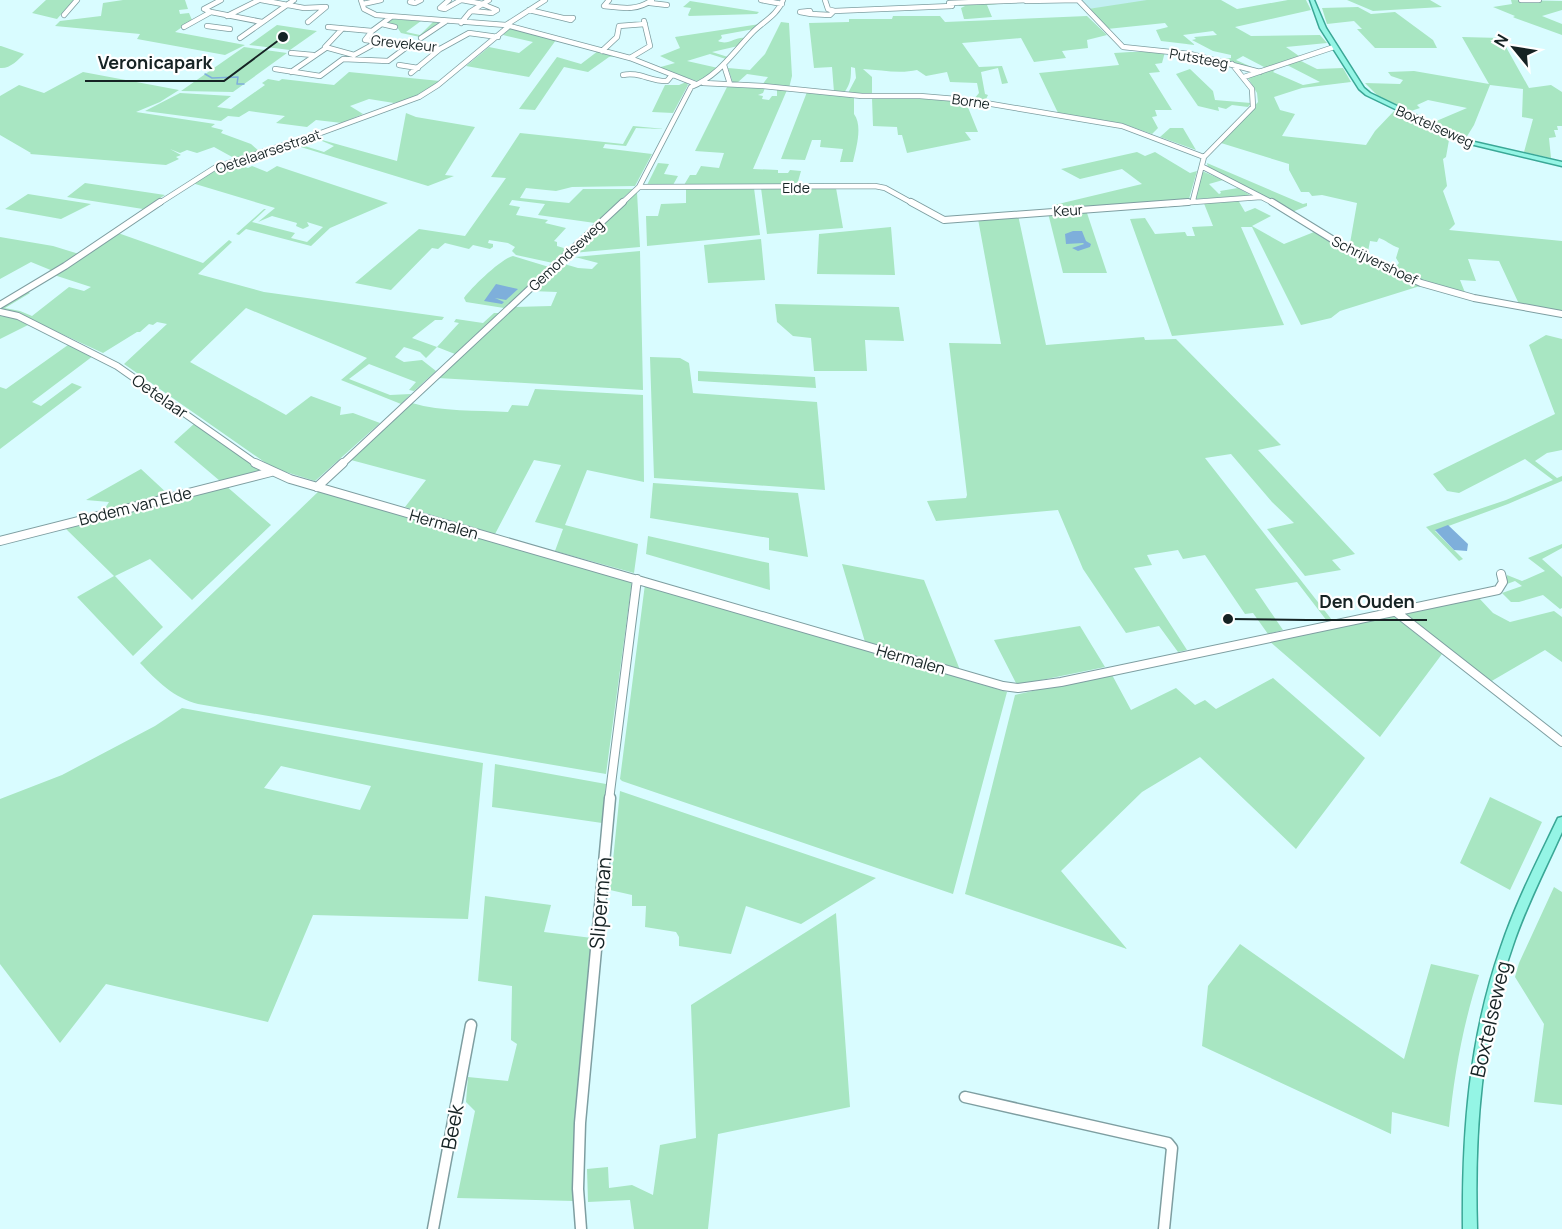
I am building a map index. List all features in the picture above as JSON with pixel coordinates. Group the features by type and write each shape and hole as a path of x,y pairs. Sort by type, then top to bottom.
{"main road":[{"name":"Boxtelseweg","path":"1312,0 1323,28 1362,89 1379,100 1468,142 1562,164"},
{"name":"Boxtelseweg","path":"1470,1229 1471,1132 1475,1080 1482,1034 1501,961 1562,820"}],"street":[{"path":"64,15 77,0"},
{"path":"221,0 204,9 230,17 262,22"},
{"path":"218,27 230,17 260,0 285,6 326,7 309,22"},
{"path":"240,38 294,0"},
{"path":"362,2 381,0"},
{"path":"412,0 410,2 415,3 421,0"},
{"path":"449,0 440,8 445,9 461,0 497,10 492,13 472,11"},
{"path":"461,23 472,11 489,0"},
{"name":"Oetelaarsestraat","path":"0,305 216,167 318,134 419,97 438,85 498,37 507,26 545,0"},
{"path":"609,0 604,6 633,9 651,1 667,5"},
{"path":"761,0 782,2"},
{"path":"825,0 828,10 834,11 869,11 876,6 952,6 951,2 1078,0"},
{"path":"897,0 897,7"},
{"name":"Putsteeg","path":"1078,0 1126,48 1190,54 1260,72"},
{"path":"1521,0 1539,0"},
{"path":"1028,1 1034,8"},
{"path":"1055,1 1059,8"},
{"name":"Borne","path":"362,2 364,9 368,12 391,17 507,26 630,58 699,83 862,96 920,96 981,101 1122,126 1204,157"},
{"name":"Gemondseweg","path":"317,487 639,187 690,88 724,65 752,33 779,10 782,2"},
{"path":"529,10 562,18"},
{"path":"811,15 832,15 834,11"},
{"path":"184,27 211,12"},
{"name":"Grevekeur","path":"391,17 372,31 365,40 440,49 466,33 498,37"},
{"path":"291,72 326,48 355,57 392,60 445,22"},
{"path":"602,51 617,37 619,26 644,22 650,46 630,58"},
{"name":"Grevekeur","path":"382,24 395,27"},
{"path":"207,26 230,29"},
{"path":"328,27 372,31"},
{"path":"326,48 325,45 342,29"},
{"path":"275,69 320,76 343,59 355,57 376,43"},
{"path":"1244,77 1334,46"},
{"path":"411,73 440,49"},
{"path":"291,52 313,55"},
{"path":"1193,200 1204,157 1253,107 1254,96 1244,77 1231,63"},
{"path":"399,65 418,68"},
{"path":"724,65 730,84"},
{"name":"Borne","path":"623,75 635,73 659,82 667,81 672,75"},
{"name":"Schrijvershoef","path":"1203,167 1261,197 1353,252 1421,283 1474,298 1562,314"},
{"name":"Elde","path":"639,187 875,186 885,188 944,220"},
{"name":"Keur","path":"944,220 1193,200 1261,197"},
{"name":"Oetelaar","path":"0,312 18,316 117,366 271,472 317,487"},
{"name":"Bodem van Elde","path":"0,541 271,472"},
{"name":"Hermalen","path":"317,487 1003,686 1018,688 1061,682 1498,590 1503,582 1501,574"},
{"name":"Sliperman","path":"581,1229 578,1189 580,1123 612,772 637,579"},
{"path":"1396,612 1562,742"},
{"name":"Beek","path":"433,1229 471,1025"},
{"path":"965,1097 1168,1143 1172,1148 1164,1229"}],"shaded area":[{"path":"1080,0 1147,0 1149,3 1088,9"}],"green space":[{"path":"46,0 74,0 57,19 32,13"},
{"path":"123,0 185,0 188,9 179,10 180,14 189,13 192,20 175,32 245,45 225,55 137,39 140,34 55,26 60,21 101,16 103,3"},
{"path":"1147,0 1221,0 1237,9 1288,0 1306,0 1311,10 1235,27 1251,36 1320,35 1327,43 1286,47 1299,56 1266,68 1243,56 1236,60 1256,69 1222,59 1231,58 1231,55 1213,51 1192,40 1196,39 1194,37 1217,35 1213,31 1183,35 1195,45 1161,41 1156,30 1168,27 1165,23 1107,29 1088,9"},
{"path":"1347,0 1430,0 1442,7 1373,11"},
{"path":"1511,0 1562,1 1562,10 1542,16 1562,24 1562,35 1515,18 1493,7 1512,4"},
{"path":"690,1 759,12 757,14 689,16 691,8 683,7"},
{"path":"1010,3 987,5 992,17 967,19 964,19 961,8 965,6 958,4"},
{"path":"1358,7 1371,14 1395,12 1433,40 1437,48 1375,48 1357,29 1362,29 1354,21 1327,24 1322,8"},
{"path":"893,16 940,16 945,22 1087,16 1107,35 1087,40 1088,48 1062,51 1066,58 1034,62 1021,38 962,43 979,67 1002,66 1008,83 1002,84 998,68 981,72 985,94 988,95 985,101 974,99 979,93 977,83 950,82 947,72 926,76 917,70 897,72 863,69 872,77 872,95 848,93 856,78 855,68 851,67 850,80 844,93 834,92 832,67 814,68 809,23 849,22 849,19 892,19"},
{"path":"392,19 421,21 406,32 420,35 433,22 442,23 420,37 401,33 397,27 384,24"},
{"path":"781,22 789,23 792,76 789,88 762,85 768,77 747,74 737,83 733,83 728,68 750,70 765,54"},
{"path":"760,24 754,29 721,35 722,38 718,41 722,42 746,38 738,46 712,52 728,57 726,59 710,54 687,61 718,68 700,82 657,68 675,63 660,56 680,48 675,37"},
{"path":"277,25 317,31 290,50 249,45"},
{"path":"510,28 556,40 529,77 466,66 489,47 519,53 533,42 503,35"},
{"path":"1462,37 1501,38 1529,88 1551,85 1562,92 1562,126 1557,126 1558,130 1554,130 1556,137 1549,138 1551,158 1524,152 1533,119 1522,117 1523,89 1490,85 1474,125 1466,138 1434,122 1467,108 1428,100 1417,105 1420,108 1411,111 1378,96 1365,83 1400,84 1403,80 1391,76 1388,72 1414,71 1489,84"},
{"path":"0,46 24,54 10,66 0,68"},
{"path":"244,47 287,53 233,92 181,91"},
{"path":"598,51 617,56 609,57 588,72 564,67 535,110 519,109 557,57 581,64"},
{"path":"1165,52 1162,63 1155,64 1160,72 1149,73 1172,110 1155,110 1157,116 1152,117 1158,128 1152,134 1124,124 1058,113 1039,73 1119,65 1114,53"},
{"path":"1299,60 1317,69 1343,68 1351,82 1302,88 1274,97 1280,110 1295,114 1282,136 1366,145 1375,131 1394,111 1452,139 1449,140 1446,157 1443,159 1447,186 1443,191 1455,224 1449,230 1562,241 1562,311 1519,304 1499,261 1468,259 1476,281 1460,280 1466,295 1393,270 1399,263 1396,258 1399,248 1382,239 1379,238 1377,242 1370,241 1367,257 1349,249 1357,203 1322,195 1312,196 1309,192 1301,192 1289,170 1289,164 1221,143 1258,102 1257,93 1248,78 1272,69 1275,70 1273,72 1303,85 1320,82 1285,64"},
{"path":"1190,69 1213,91 1215,100 1251,103 1248,107 1232,105 1226,109 1218,107 1219,111 1198,106 1176,74"},
{"path":"83,72 179,90 160,102 136,112 215,124 211,127 223,130 221,133 251,144 259,151 234,158 214,147 197,153 187,150 180,153 170,149 181,155 176,157 179,159 166,165 30,154 0,135 0,96 19,85 44,93"},
{"path":"349,72 440,81 418,96 406,100 394,103 369,99 350,106 363,114 342,123 316,120 307,127 276,123 285,116 249,111 239,117 228,116 221,121 145,111 180,93 231,96 217,107 231,109 265,85 262,83 268,79 334,85"},
{"path":"686,82 688,85 673,113 652,112 665,85 679,85"},
{"path":"728,85 765,88 763,93 758,95 763,96 762,99 769,100 772,96 777,96 777,89 787,90 753,169 778,170 778,173 788,173 790,170 801,171 797,185 684,185 690,175 696,175 701,166 719,168 724,153 695,151"},
{"path":"807,92 854,96 854,114 858,131 853,162 840,162 843,149 820,147 821,140 812,140 805,160 781,159"},
{"path":"872,98 965,100 978,132 965,132 971,140 907,153 902,135 898,135 897,127 873,126"},
{"path":"406,113 416,117 475,127 445,175 454,176 428,186 291,144 295,143 324,152 334,146 315,138 397,161"},
{"path":"633,126 665,129 636,128 626,146 605,144 603,148 652,154 635,186 572,187 556,191 526,188 520,198 569,203 583,189 633,189 595,223 538,215 545,204 512,200 509,205 520,207 516,215 548,220 545,223 566,228 554,241 557,242 557,246 567,249 553,263 516,255 512,251 515,247 508,243 489,240 488,243 493,244 490,249 473,245 469,249 445,243 438,249 432,248 391,290 355,283 419,229 465,236 506,178 491,177 520,133 623,144"},
{"path":"1170,128 1183,128 1196,150 1160,137"},
{"path":"1137,152 1145,156 1155,152 1190,173 1197,171 1189,199 1057,209 1054,205 1142,184 1122,169 1080,179 1061,169"},
{"path":"232,162 267,172 277,166 388,203 330,228 311,246 246,229 239,235 236,234 264,209 266,209 252,222 295,233 291,238 307,242 323,227 307,222 309,226 303,229 296,226 297,223 272,216 258,222 275,208 192,183"},
{"path":"658,163 669,164 664,174 678,176 673,185 647,185"},
{"path":"1207,163 1303,204 1307,203 1307,206 1292,212 1208,168"},
{"path":"1202,171 1223,180 1209,184 1219,194 1220,191 1238,188 1252,196 1195,199"},
{"path":"85,183 165,195 143,209 67,197"},
{"path":"754,188 760,235 647,246 646,216 658,216 661,204 686,203 686,189"},
{"path":"761,188 836,188 843,228 767,234"},
{"path":"637,192 640,247 572,253"},
{"path":"28,194 91,204 61,219 5,209"},
{"path":"1238,200 1245,212 1255,208 1271,216 1252,226 1284,244 1314,232 1343,250 1420,286 1340,311 1331,318 1301,325 1252,227 1241,227 1284,325 1172,336 1130,219 1145,218 1155,234 1185,232 1187,236 1195,236 1192,227 1213,226 1203,201"},
{"path":"1086,210 1107,273 1063,273 1048,213"},
{"path":"1018,215 1046,345 1144,337 1145,340 1176,339 1281,445 1258,450 1355,554 1332,560 1341,570 1305,576 1267,529 1294,523 1272,502 1231,454 1205,458 1332,620 1327,621 1297,582 1255,589 1283,630 1268,634 1253,613 1245,614 1205,555 1183,559 1178,550 1147,555 1152,565 1134,568 1187,650 1178,652 1159,626 1126,633 1083,569 1058,510 936,521 927,501 966,498 967,495 949,343 1001,344 978,219"},
{"path":"891,227 895,275 817,274 819,234"},
{"path":"118,233 203,263 229,240 232,242 198,274 264,292 444,317 442,320 435,320 412,338 437,347 426,358 420,352 404,347 395,357 404,362 422,360 436,371 414,391 409,390 416,382 369,364 349,379 390,395 411,394 401,404 341,380 367,358 246,308 190,362 286,415 311,396 341,407 340,415 353,413 380,423 315,481 273,468 124,364 167,324 157,322 153,325 149,324 140,332 103,353 25,317 0,312 0,307 27,291 30,293 5,308 32,316 69,287 84,291 91,287 54,275"},
{"path":"0,237 53,246 79,254 53,271 31,262 0,279"},
{"path":"761,239 765,280 708,283 704,245"},
{"path":"640,251 643,390 438,378 514,307 551,306 557,292 531,291 561,263 592,269 598,263 575,257"},
{"path":"513,256 549,267 504,308 466,302 464,298 480,281 501,262"},
{"path":"775,304 899,307 904,341 865,340 867,371 814,371 811,338 793,336 777,322"},
{"path":"494,313 499,313 455,354 437,347 459,323 454,322 456,319 483,323"},
{"path":"0,316 12,317 28,325 0,339"},
{"path":"1546,335 1562,339 1562,450 1547,453 1535,461 1557,478 1562,476 1562,481 1435,531 1463,559 1459,561 1426,527 1506,500 1553,480 1525,459 1459,493 1447,491 1433,474 1555,414 1529,345"},
{"path":"68,345 93,356 32,402 41,406 72,383 82,387 0,449 0,387 6,389"},
{"path":"650,357 680,358 689,363 693,393 817,402 825,490 654,478"},
{"path":"698,371 815,377 816,388 698,381"},
{"path":"535,389 643,395 644,482 587,470 565,525 638,544 634,573 555,551 563,529 535,522 561,465 534,460 495,534 405,507 426,480 351,460 412,403 447,409 508,412 512,405 528,406"},
{"path":"195,423 262,470 220,481 174,442"},
{"path":"141,469 169,495 102,513 109,502 86,500"},
{"path":"653,483 798,493 808,557 769,550 769,538 650,518"},
{"path":"225,485 271,525 192,600 150,559 115,576 163,627 133,656 77,597 114,576 65,528"},
{"path":"320,490 632,581 606,774 198,704 181,698 166,688 140,663"},
{"path":"648,536 769,563 770,590 646,554"},
{"path":"1562,544 1562,548 1542,559 1562,577 1562,608 1560,609 1543,595 1511,602 1502,593 1522,586 1515,581 1507,584 1507,575 1522,581 1545,571 1528,558"},
{"path":"842,564 924,580 960,670 865,642"},
{"path":"645,584 1007,692 953,894 620,779"},
{"path":"1478,597 1493,613 1510,622 1554,611 1562,617 1562,662 1545,650 1490,682 1403,614"},
{"path":"1392,615 1442,654 1380,737 1268,640"},
{"path":"1080,626 1105,667 1017,685 994,640"},
{"path":"1111,673 1131,710 1176,688 1195,705 1205,700 1216,709 1273,678 1365,758 1296,849 1200,757 1142,792 1061,871 1127,949 965,894 1015,695"},
{"path":"182,708 483,763 468,919 313,915 268,1022 106,984 60,1043 0,964 0,799 62,775 155,726","holes":["281,766 371,786 360,810 264,788"]},
{"path":"495,764 606,784 602,823 492,807"},
{"path":"620,791 876,878 801,924 746,906 731,954 679,946 679,937 676,932 645,927 646,906 632,906 632,895 610,890"},
{"path":"1490,797 1542,822 1510,890 1460,863"},
{"path":"1554,887 1562,892 1562,1105 1534,1102 1544,1024 1515,977 1519,963"},
{"path":"485,896 551,905 544,932 592,938 577,1100 573,1201 457,1198 475,1111 466,1102 468,1077 508,1081 517,1044 511,1040 512,986 478,981"},
{"path":"836,913 850,1107 718,1134 708,1229 634,1229 630,1200 588,1202 587,1169 608,1167 609,1188 632,1185 653,1195 660,1145 696,1138 691,1005"},
{"path":"1240,944 1404,1059 1431,964 1479,975 1460,1050 1449,1127 1392,1112 1391,1134 1202,1046 1208,986"}],"water":[{"path":"1082,231 1086,241 1091,244 1090,247 1078,251 1072,248 1083,243 1066,244 1065,234"},
{"path":"496,284 518,289 506,300 495,298 504,302 502,304 484,301"},
{"path":"1448,525 1468,544 1467,551 1454,550 1435,530"}],"waterway":[{"path":"205,74 212,78 238,77 237,84 244,84"}],"place":[{"name":"Veronicapark","path":"283,37"},
{"name":"Den Ouden","path":"1228,619"}]}
